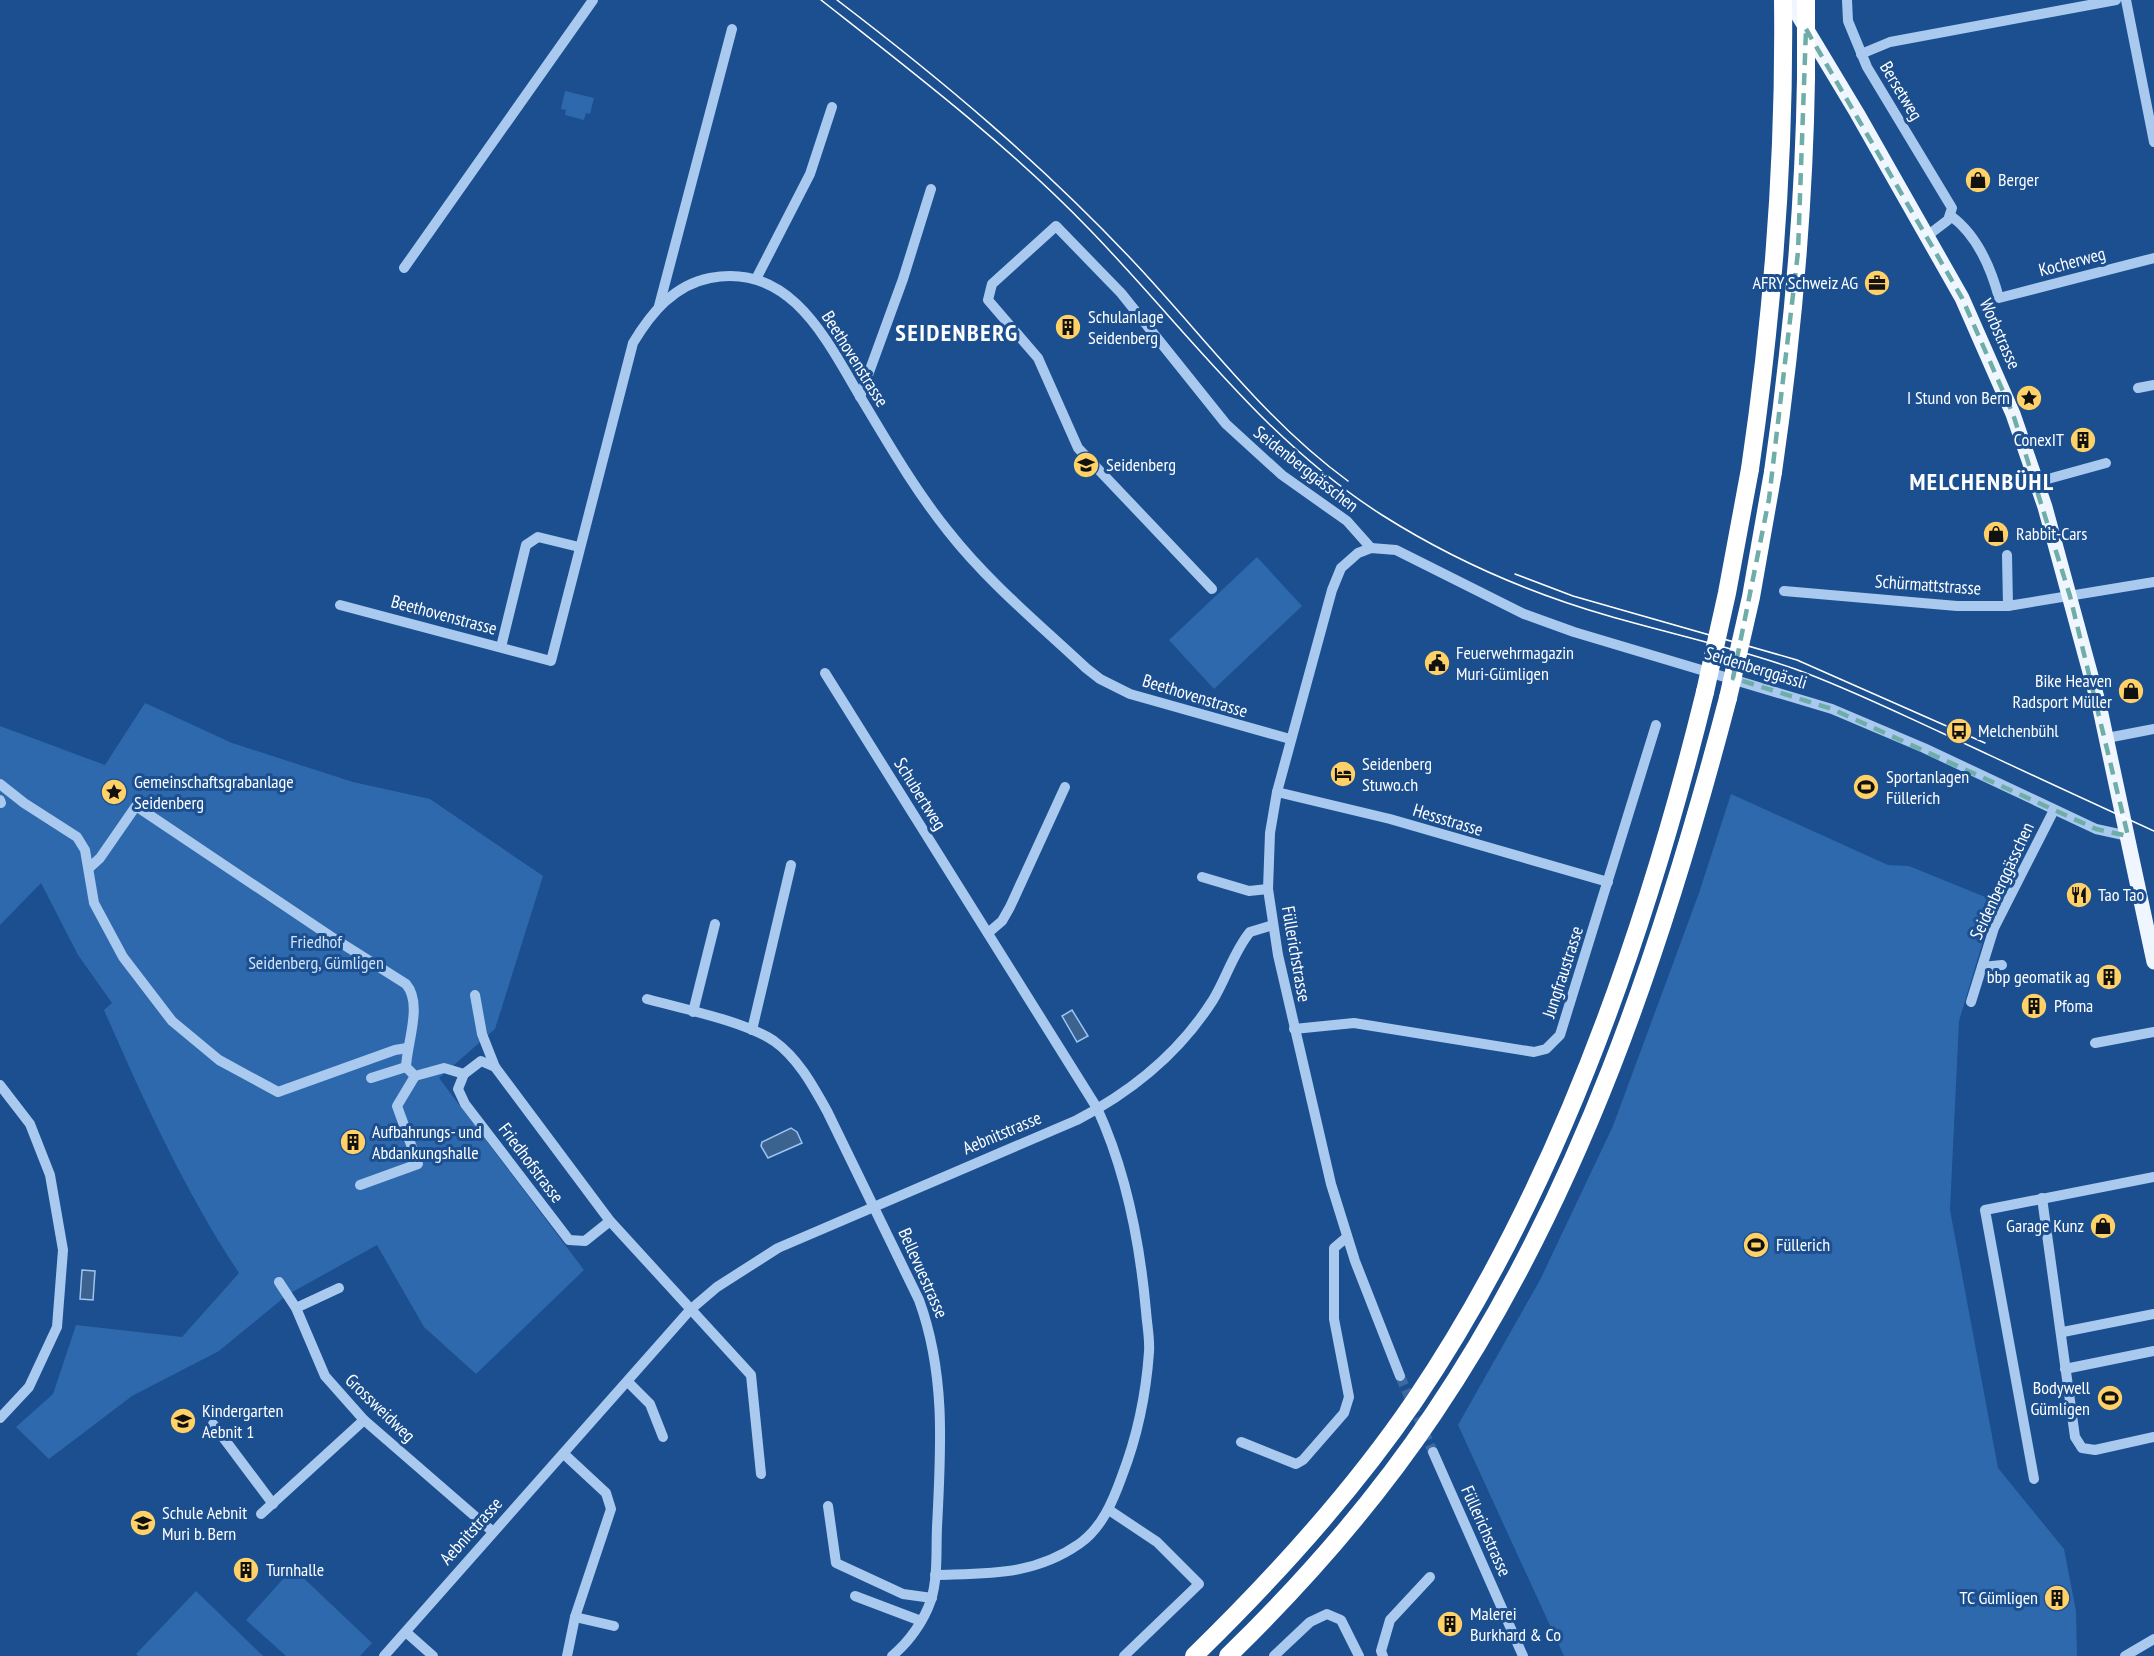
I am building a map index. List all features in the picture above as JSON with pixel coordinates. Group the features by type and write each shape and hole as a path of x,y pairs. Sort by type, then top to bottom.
{"highway":[{"path":"1194,1656 1292,1556 1356,1480 1415,1400 1492,1271 1560,1129 1612,997 1665,840 1705,692 1727,593 1750,469 1766,349 1775,250 1781,151 1783,0"},
{"path":"1228,1656 1309,1572 1375,1495 1461,1371 1516,1275 1582,1139 1630,1016 1676,884 1728,698 1755,578 1773,472 1794,302 1802,192 1806,0"}],"main road":[{"name":"Worbstrasse","path":"1789,0 1927,236 1975,324 2013,414 2037,482 2107,738 2154,962"}],"street":[{"path":"404,268 592,0"},
{"path":"1847,0 1848,21 1861,54"},
{"name":"Bersetweg","path":"1999,298 1978,246 1969,231 1951,216 1948,199 1861,54 1890,42 2116,0"},
{"path":"2126,0 2154,142"},
{"path":"659,306 732,29"},
{"path":"756,279 810,174 832,107"},
{"path":"861,397 932,189"},
{"path":"1927,236 1951,216"},
{"name":"Seidenberggässchen","path":"1212,589 1078,448 1038,358 988,300 992,284 1056,226 1121,293 1233,431 1282,475 1347,520 1371,548"},
{"name":"Kocherweg","path":"1999,298 2154,258"},
{"name":"Beethovenstrasse","path":"340,605 551,661 628,358 642,328 659,306 685,287 702,279 721,276 756,279 777,289 807,314 841,362 924,498 949,532 998,586 1086,668 1100,679 1130,694 1290,740"},
{"path":"2138,388 2154,385"},
{"path":"2037,482 2106,463"},
{"path":"501,647 526,545 538,537 579,547"},
{"name":"Füllerichstrasse","path":"1371,548 1349,559 1337,575 1277,792 1270,833 1268,889 1294,1029 1322,1152 1347,1237 1400,1376"},
{"name":"Seidenberggässli","path":"1371,548 1387,548 1406,554 1492,600 1574,632 1832,709 1924,748 2096,829 2128,836"},
{"path":"2007,555 2008,606"},
{"name":"Schürmattstrasse","path":"1784,591 1957,606 2008,606 2154,582"},
{"name":"Schubertweg","path":"825,673 1097,1108"},
{"name":"Jungfraustrasse","path":"1294,1029 1354,1023 1534,1052 1546,1049 1560,1035 1656,724"},
{"path":"2107,738 2154,729"},
{"path":"0,784 24,803 77,837 85,850 94,903 123,957 172,1021 219,1060 278,1092 406,1048"},
{"path":"988,933 1002,921 1010,907 1065,787"},
{"name":"Hessstrasse","path":"1277,792 1390,819 1608,882"},
{"path":"88,868 100,858 136,806 406,984 414,993 406,1048 406,1067 415,1076"},
{"name":"Seidenberggässchen","path":"1971,1002 1994,928 2054,810"},
{"path":"752,1030 791,865"},
{"path":"1202,877 1249,891 1268,889"},
{"path":"693,1012 715,924"},
{"name":"Aebnitstrasse","path":"384,1656 407,1633 492,1531 564,1454 690,1311 717,1287 778,1248 1097,1108 1132,1086 1169,1055 1213,1000 1246,937 1256,928 1273,925"},
{"path":"1982,967 2002,965"},
{"name":"Friedhofstrasse","path":"475,995 482,1034 495,1067 610,1221 690,1311"},
{"name":"Bellevuestrasse","path":"647,999 752,1030 774,1041 811,1082 874,1206 919,1300 931,1332 939,1384 942,1435 935,1575 932,1599 921,1621 901,1648 892,1656"},
{"path":"2095,1043 2154,1032"},
{"path":"360,1185 418,1164 397,1107 415,1076 444,1068 464,1074 481,1061 495,1067"},
{"path":"371,1078 406,1067"},
{"name":"Friedhofstrasse","path":"464,1074 458,1089 465,1104 569,1240 585,1241 610,1221"},
{"path":"0,1085 30,1124 50,1175 63,1250 57,1327 29,1387 0,1418"},
{"path":"935,1575 1015,1572 1050,1561 1081,1543 1109,1510 1137,1437 1149,1351 1143,1282 1125,1191 1112,1146 1097,1108"},
{"path":"2034,1479 1985,1210 2154,1177"},
{"path":"2043,1198 2063,1332 2075,1437 2082,1448 2095,1450 2154,1437"},
{"path":"1241,1442 1296,1464 1344,1413 1349,1397 1336,1336 1332,1261 1334,1248 1347,1237"},
{"name":"Grossweidweg","path":"279,1282 296,1308 326,1376 364,1420 492,1531"},
{"path":"296,1308 339,1288"},
{"path":"690,1311 751,1376 761,1474"},
{"path":"2063,1332 2154,1314"},
{"path":"2066,1370 2154,1351"},
{"path":"628,1382 650,1404 663,1437"},
{"path":"261,1514 364,1420"},
{"path":"213,1424 273,1504"},
{"name":"Füllerichstrasse","path":"1433,1452 1523,1656"},
{"path":"564,1454 606,1493 611,1509 575,1617 567,1656"},
{"path":"828,1506 836,1563 903,1594 932,1599"},
{"path":"1109,1510 1157,1542 1199,1584 1124,1656"},
{"path":"1383,1656 1381,1651 1390,1620 1430,1577"},
{"path":"855,1596 921,1621"},
{"path":"1274,1656 1310,1622 1327,1614 1341,1620 1359,1656"},
{"path":"575,1617 614,1626"},
{"path":"407,1633 433,1656"},
{"path":"2125,1656 2154,1639"}],"highlighted area":[{"path":"1806,29 1962,298 2013,414 2070,596 2128,836 2096,829 1832,709 1733,678 1769,499 1798,252"}],"green space":[{"path":"565,91 594,98 590,114 586,113 584,120 565,115 566,110 561,109"},
{"path":"1257,557 1302,606 1214,689 1169,640"},
{"name":"Friedhof Seidenberg, Gümligen","path":"145,703 232,743 353,782 430,799 543,876 495,1029 439,1078 584,1270 476,1374 424,1327 377,1245 287,1295 219,1351 132,1396 49,1459 16,1427 53,1394 76,1325 182,1337 239,1273 200,1210 150,1111 104,1010 112,1003 78,955 41,883 0,925 0,726 105,765"},
{"name":"Füllerich","path":"1731,794 1888,865 1909,866 1995,901 1959,1021 1950,1210 1998,1468 2064,1549 2076,1611 2077,1656 1564,1656 1458,1425 1540,1280 1613,1126 1699,893"},
{"path":"293,1568 372,1643 360,1656 286,1656 246,1620"},
{"path":"196,1591 263,1656 138,1656 136,1654"}],"shaded area":[{"path":"1072,1010 1088,1036 1077,1042 1062,1016"},
{"path":"791,1128 797,1132 802,1143 768,1158 761,1146 762,1142"},
{"path":"82,1270 95,1271 93,1300 80,1299"}],"tunnel":[{"path":"1400,1376 1433,1452"}],"tram line":[{"path":"821,0 960,110 1026,168 1090,230 1263,418 1300,453 1382,515 1464,561 1550,597 1609,616 1749,654 1832,684 2154,831"},
{"path":"837,0 953,92 1027,157 1133,261 1262,404 1318,457 1348,481"},
{"path":"1515,574 1573,596 1797,660 1985,743"}],"place":[{"name":"Berger","path":"1978,180"},
{"name":"AFRY Schweiz AG","path":"1877,283"},
{"name":"Schulanlage Seidenberg","path":"1068,327"},
{"name":"I Stund von Bern","path":"2029,398"},
{"name":"ConexIT","path":"2083,440"},
{"name":"Seidenberg","path":"1086,465"},
{"name":"Rabbit-Cars","path":"1996,534"},
{"name":"Feuerwehrmagazin Muri-Gümligen","path":"1437,663"},
{"name":"Bike Heaven Radsport Müller","path":"2131,691"},
{"name":"Melchenbühl","path":"1959,731"},
{"name":"Seidenberg Stuwo.ch","path":"1343,774"},
{"name":"Sportanlagen Füllerich","path":"1866,787"},
{"name":"Gemeinschaftsgrabanlage Seidenberg","path":"114,792"},
{"name":"Tao Tao","path":"2079,895"},
{"name":"bbp geomatik ag","path":"2109,977"},
{"name":"Pfoma","path":"2034,1006"},
{"name":"Aufbahrungs- und Abdankungshalle","path":"353,1142"},
{"name":"Garage Kunz","path":"2103,1226"},
{"name":"Füllerich","path":"1756,1245"},
{"name":"Bodywell Gümligen","path":"2110,1398"},
{"name":"Kindergarten Aebnit 1","path":"183,1421"},
{"name":"Schule Aebnit Muri b. Bern","path":"143,1523"},
{"name":"Turnhalle","path":"246,1570"},
{"name":"TC Gümligen","path":"2057,1598"},
{"name":"Malerei Burkhard & Co","path":"1450,1624"}],"district":[{"name":"SEIDENBERG","path":"957,333"},
{"name":"MELCHENBÜHL","path":"1982,482"}]}
